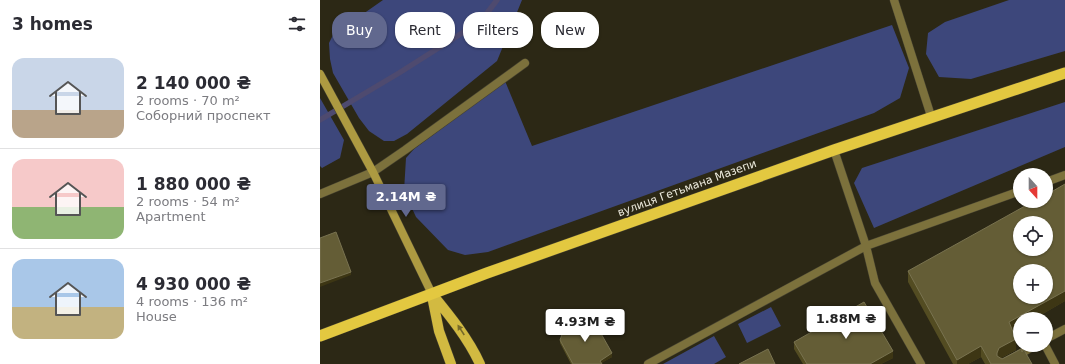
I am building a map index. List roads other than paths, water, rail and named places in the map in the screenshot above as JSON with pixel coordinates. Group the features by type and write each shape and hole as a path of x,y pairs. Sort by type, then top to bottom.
{"highway":[{"name":"вулиця Гетьмана Мазепи","path":"320,336 494,270 931,116 1065,73"}],"main road":[{"path":"320,74 373,172 432,294 457,325 475,352 480,364"},
{"path":"432,294 439,331 451,364"}],"lane":[{"path":"894,0 931,116"},
{"path":"320,194 373,172 525,63"},
{"path":"834,150 866,246 875,283 921,364"},
{"path":"1053,179 1065,175"},
{"path":"648,364 866,246 1013,194"},
{"path":"1053,335 1065,328"},
{"path":"1002,364 1023,352"},
{"path":"1049,352 1055,364"}],"waterway":[{"path":"320,120 399,73 481,21 497,0"}]}
